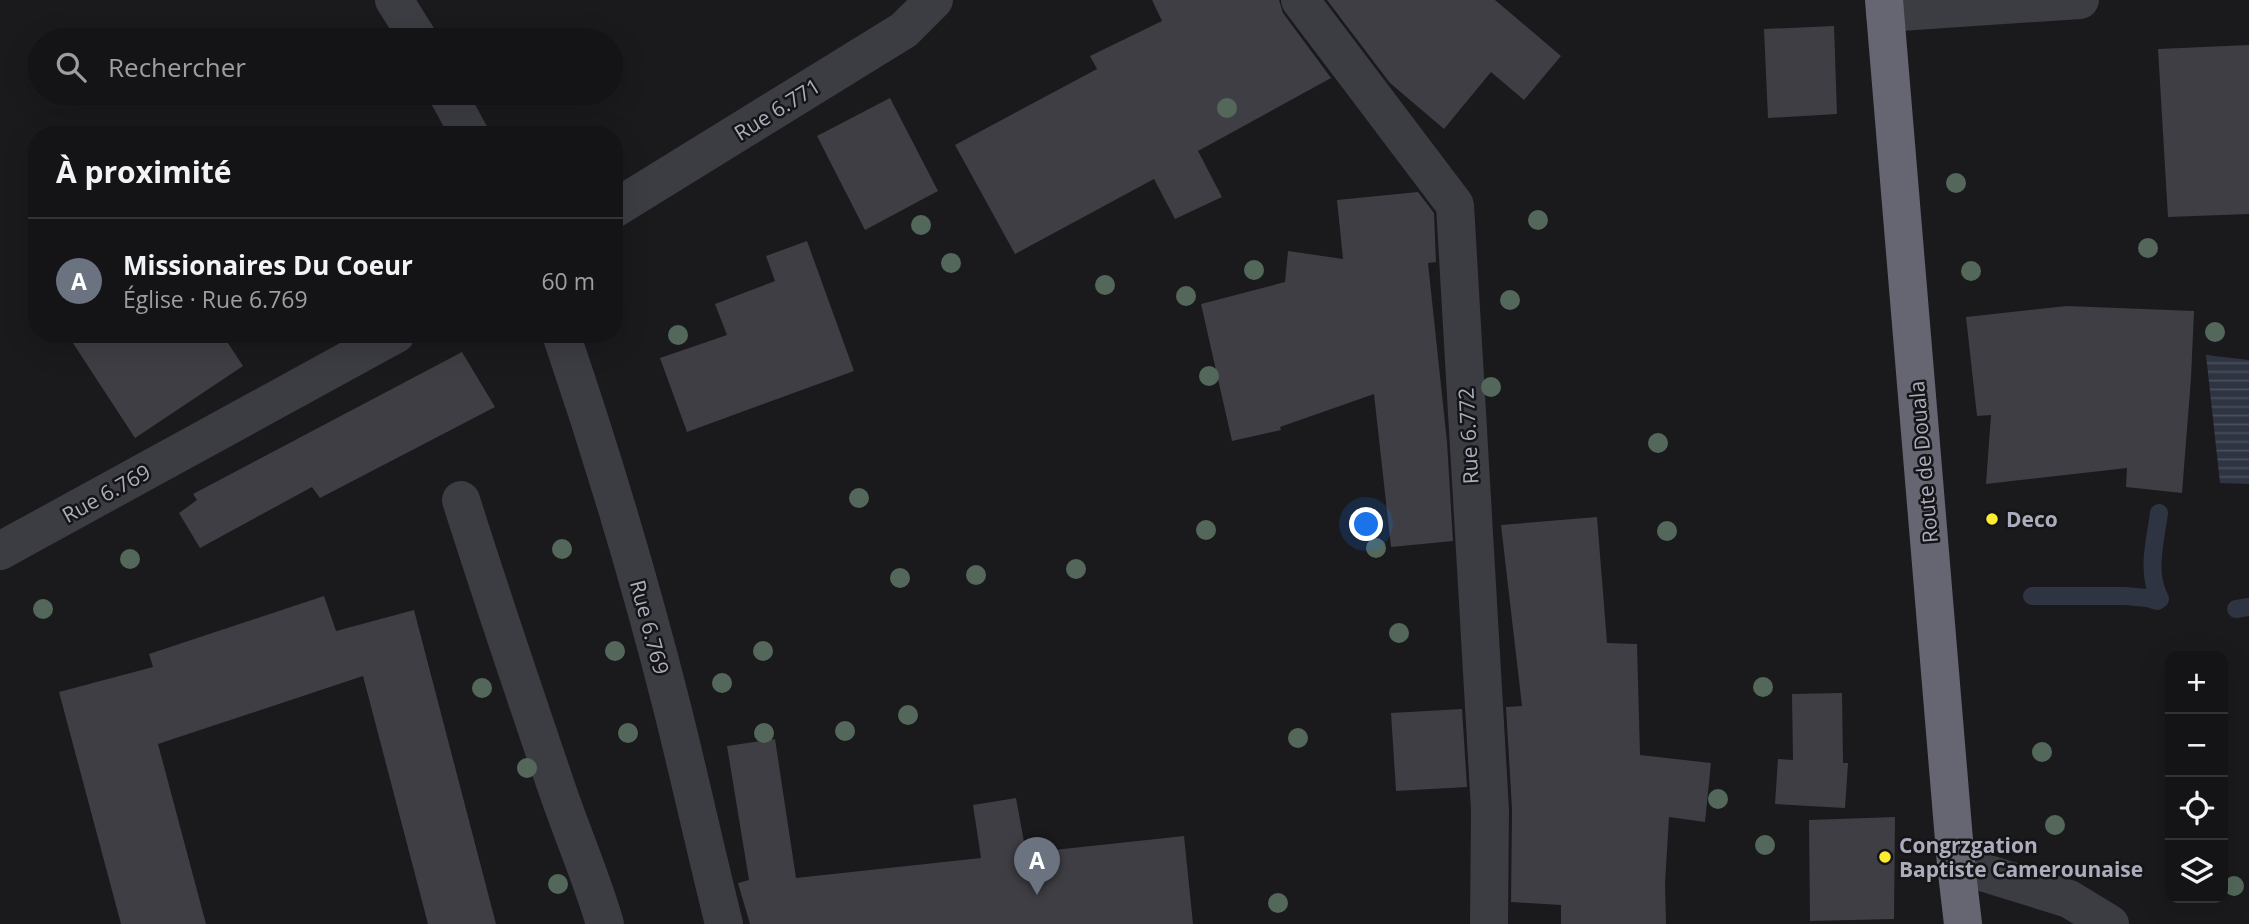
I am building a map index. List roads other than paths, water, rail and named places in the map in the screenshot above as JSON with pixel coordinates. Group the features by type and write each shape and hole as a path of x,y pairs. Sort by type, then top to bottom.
{"highway":[{"name":"Route de Douala","path":"1885,6 1962,924"}],"street":[{"path":"394,0 412,28"},
{"name":"Rue 6.771","path":"623,203 904,30 934,0"},
{"name":"Rue 6.772","path":"1300,0 1455,205 1490,810 1489,924"},
{"path":"1885,6 2080,0"},
{"path":"454,105 465,126"},
{"name":"Rue 6.769","path":"0,551 380,343"},
{"name":"Rue 6.769","path":"564,343 612,490 672,706 724,924"},
{"path":"461,500 605,924"},
{"path":"1956,864 2068,898 2110,924"}],"water":[{"path":"2206,355 2249,360 2249,484 2220,483"}],"waterway":[{"path":"2159,513 2152,568 2160,599"},
{"path":"2032,596 2125,596 2157,601"},
{"path":"2236,609 2249,607"}],"place":[{"name":"Deco","path":"1992,519"},
{"name":"Congrzgation Baptiste Camerounaise","path":"1885,857"},
{"name":"Missionaires Du Coeur","path":"1037,895"}]}
